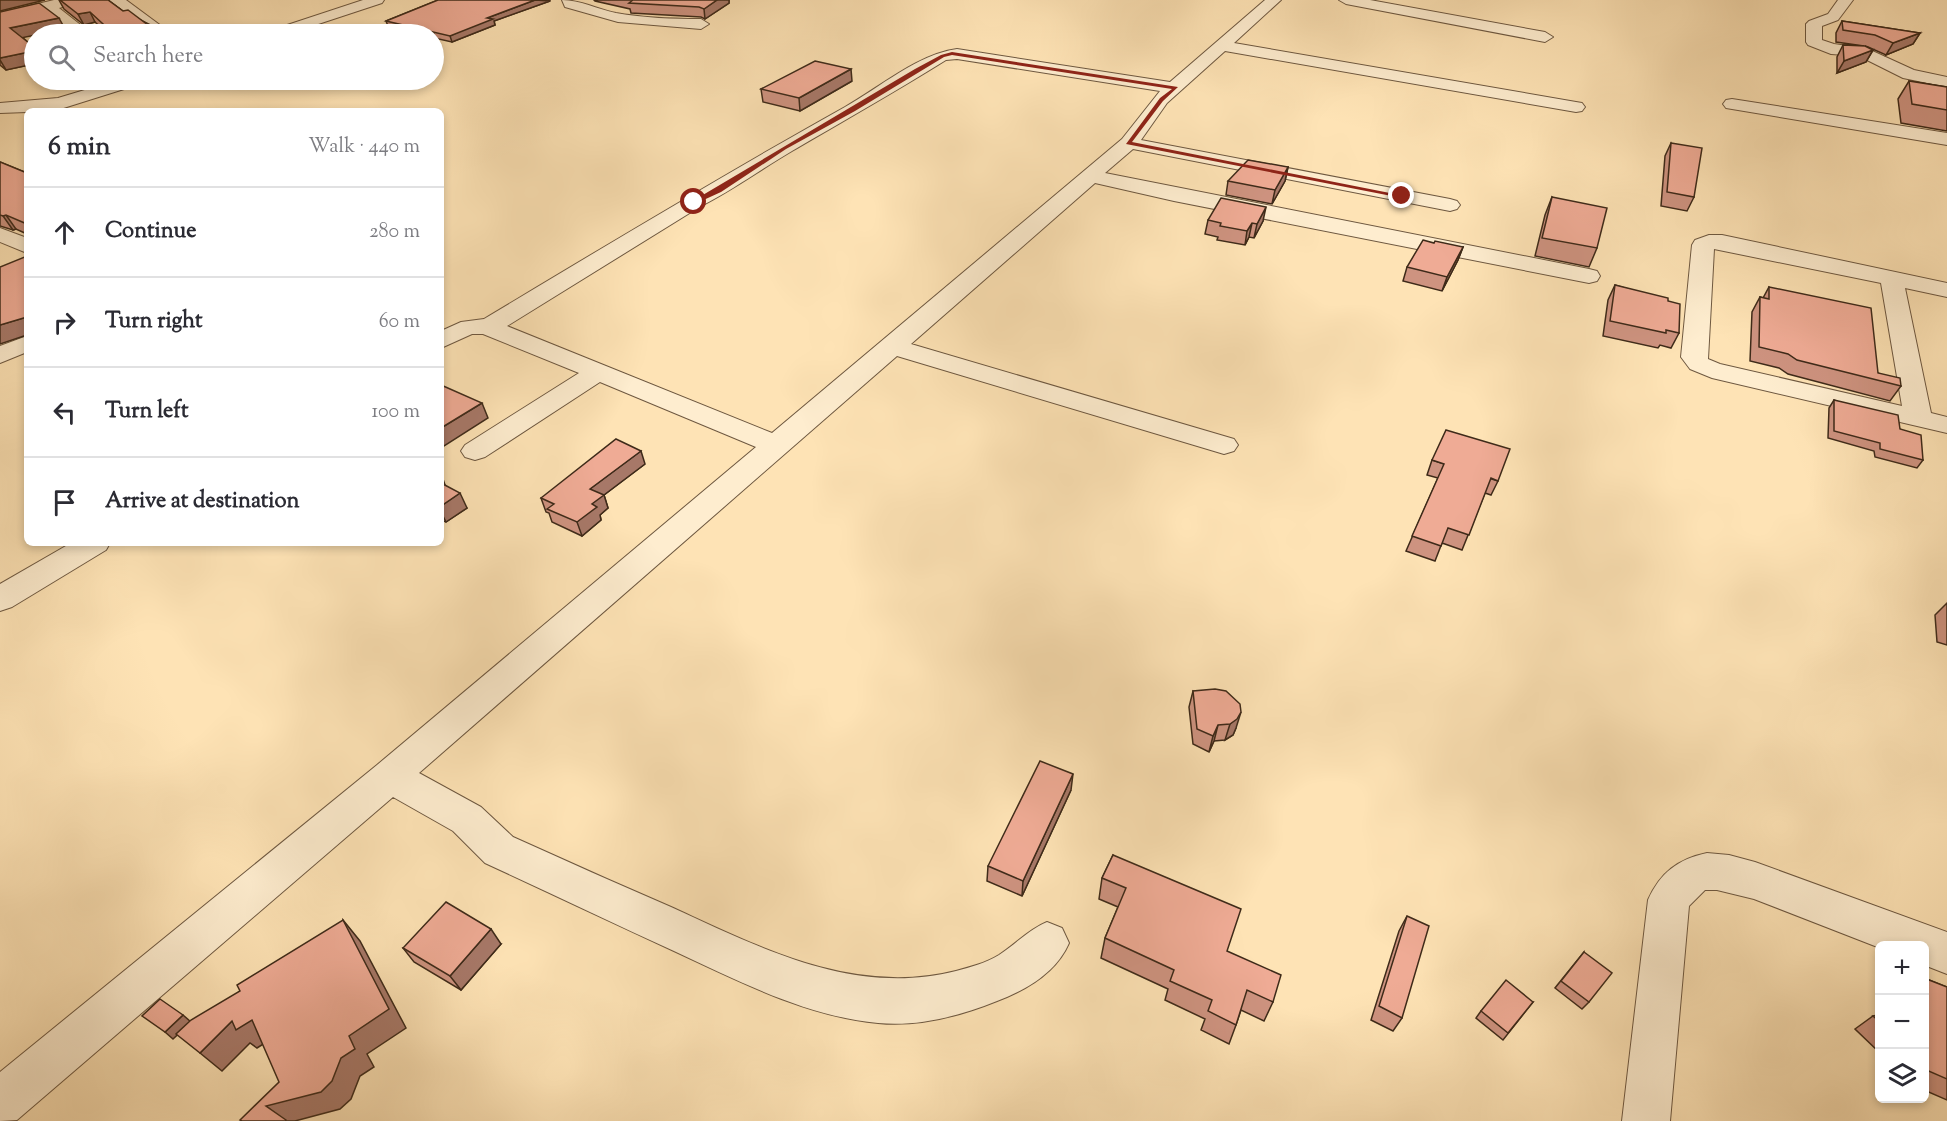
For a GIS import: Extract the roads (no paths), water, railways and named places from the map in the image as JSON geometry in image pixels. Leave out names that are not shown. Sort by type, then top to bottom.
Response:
[{"type":"street","points":[[0,18],[72,0]]},
{"type":"street","points":[[116,0],[150,24]]},
{"type":"street","points":[[304,24],[377,0]]},
{"type":"street","points":[[569,0],[570,4],[607,17],[648,23],[701,24]]},
{"type":"street","points":[[0,1103],[390,776],[1090,176],[1128,143],[1161,99],[1274,0]]},
{"type":"street","points":[[1346,0],[1545,37]]},
{"type":"street","points":[[1846,0],[1833,17],[1814,24],[1814,42],[1831,49],[1862,52],[1909,74],[1947,82]]},
{"type":"street","points":[[48,6],[72,24]]},
{"type":"street","points":[[1224,46],[1549,96],[1576,107]]},
{"type":"street","points":[[488,327],[784,148],[853,110],[942,56],[957,54],[1176,88]]},
{"type":"street","points":[[46,108],[103,90]]},
{"type":"street","points":[[0,92],[15,109]]},
{"type":"street","points":[[0,122],[15,109],[62,103]]},
{"type":"street","points":[[1732,104],[1947,139]]},
{"type":"street","points":[[1128,143],[1450,205]]},
{"type":"street","points":[[1090,176],[1174,195],[1589,276]]},
{"type":"street","points":[[1717,225],[1947,276]]},
{"type":"street","points":[[0,234],[24,245]]},
{"type":"street","points":[[1947,290],[1722,242],[1704,243],[1694,357],[1700,364],[1712,370],[1947,425]]},
{"type":"street","points":[[1892,278],[1918,418]]},
{"type":"street","points":[[444,339],[465,328],[488,327],[776,445]]},
{"type":"street","points":[[0,355],[24,344]]},
{"type":"street","points":[[892,346],[1224,445]]},
{"type":"street","points":[[475,451],[599,372]]},
{"type":"street","points":[[0,598],[90,546]]},
{"type":"street","points":[[390,776],[466,819],[499,850],[769,972],[816,990],[849,999],[882,1002],[915,1001],[980,987],[1010,975],[1047,943]]},
{"type":"street","points":[[1646,1121],[1669,900],[1680,881],[1700,871],[1724,872],[1755,881],[1947,953]]}]
